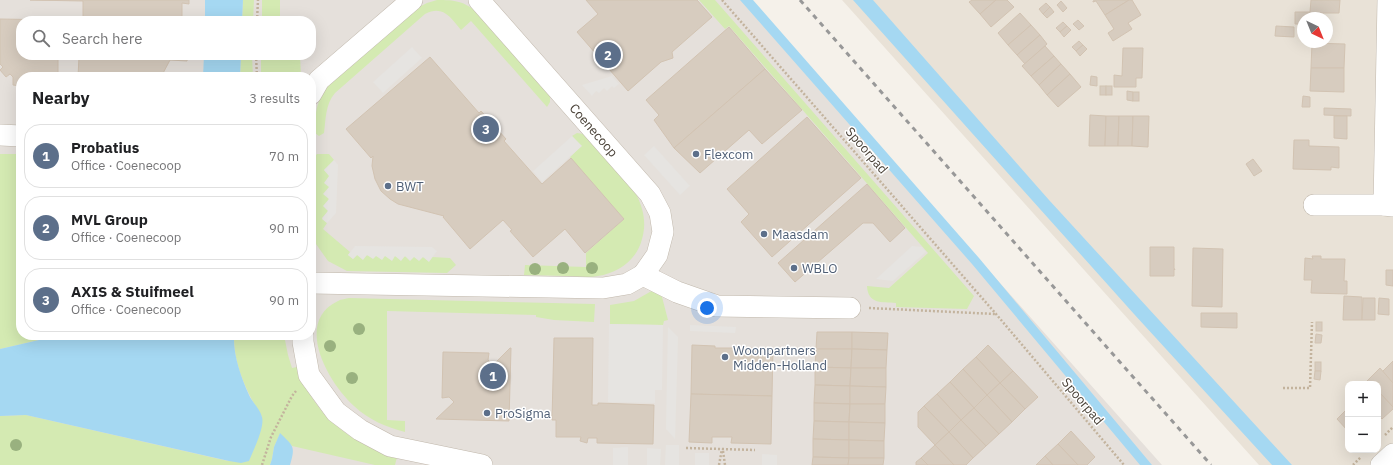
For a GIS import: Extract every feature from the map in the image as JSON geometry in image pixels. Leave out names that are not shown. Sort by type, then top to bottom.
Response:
[{"type":"street","points":[[316,86],[320,80],[412,0]]},
{"type":"street","name":"Coenecoop","points":[[316,283],[603,288],[628,284],[643,275],[657,255],[663,232],[660,213],[650,194],[479,0]]},
{"type":"street","points":[[1314,205],[1388,206],[1388,0]]},
{"type":"street","points":[[0,135],[16,136]]},
{"type":"street","points":[[643,275],[677,292],[717,306],[850,308]]},
{"type":"street","points":[[303,340],[309,375],[336,412],[360,430],[390,446],[482,465]]},
{"type":"street","points":[[1380,465],[1393,454]]},
{"type":"path","points":[[257,16],[258,0]]},
{"type":"path","name":"Spoorpad","points":[[722,0],[996,314],[1124,465]]},
{"type":"path","points":[[256,60],[257,72]]},
{"type":"path","points":[[850,308],[996,314]]},
{"type":"path","points":[[1283,388],[1310,388],[1312,322]]},
{"type":"path","points":[[262,465],[271,437],[292,396],[309,375]]},
{"type":"path","points":[[686,448],[755,450]]},
{"type":"path","points":[[718,465],[722,449]]},
{"type":"path","points":[[722,449],[725,465]]},
{"type":"shaded area","points":[[0,0],[748,0],[1162,465],[0,465]]},
{"type":"shaded area","points":[[842,0],[1393,0],[1393,465],[1259,465]]},
{"type":"shaded area","points":[[412,47],[422,58],[383,93],[373,82]]},
{"type":"shaded area","points":[[612,76],[619,84],[614,88],[612,86],[607,91],[604,88],[599,93],[596,91],[592,96],[582,85]]},
{"type":"shaded area","points":[[572,136],[582,146],[542,182],[533,171]]},
{"type":"shaded area","points":[[654,146],[690,186],[680,195],[644,155]]},
{"type":"shaded area","points":[[334,160],[338,165],[336,213],[327,223],[322,219],[328,211],[323,206],[329,199],[323,194],[329,187],[324,183],[329,176],[324,170]]},
{"type":"shaded area","points":[[355,246],[432,247],[437,251],[429,262],[423,257],[419,261],[414,257],[410,261],[405,256],[401,261],[395,256],[392,261],[385,256],[382,260],[376,256],[373,259],[367,255],[363,260],[357,255],[353,259],[348,255]]},
{"type":"shaded area","points":[[912,246],[922,247],[926,252],[893,281],[876,279]]},
{"type":"shaded area","points":[[609,324],[663,325],[662,390],[655,390],[655,403],[608,402]]},
{"type":"shaded area","points":[[690,325],[736,327],[735,333],[690,331]]},
{"type":"shaded area","points":[[668,327],[678,337],[675,439],[666,429]]},
{"type":"shaded area","points":[[666,445],[679,445],[679,465],[665,465]]},
{"type":"shaded area","points":[[628,447],[628,465],[613,465],[613,448]]},
{"type":"shaded area","points":[[647,448],[661,449],[660,465],[647,465]]},
{"type":"shaded area","points":[[695,453],[709,453],[709,465],[695,465]]},
{"type":"shaded area","points":[[762,454],[777,455],[777,465],[762,465]]},
{"type":"green space","points":[[243,0],[254,0],[253,16],[242,16]]},
{"type":"green space","points":[[262,0],[280,0],[280,16],[262,16]]},
{"type":"green space","points":[[437,0],[449,0],[464,4],[478,13],[550,96],[550,102],[547,107],[471,21],[461,30],[450,17],[437,11],[425,14],[335,93],[329,102],[324,133],[319,136],[316,134],[317,108],[321,97],[328,86],[419,7]]},
{"type":"green space","points":[[699,0],[715,0],[974,296],[967,309],[896,307],[896,303],[876,301],[870,296],[867,286],[889,288],[928,253],[729,26],[725,29]]},
{"type":"green space","points":[[241,60],[252,60],[253,72],[240,72]]},
{"type":"green space","points":[[261,60],[300,60],[301,72],[261,72]]},
{"type":"green space","points":[[577,133],[584,134],[635,192],[642,209],[644,221],[642,239],[636,253],[631,259],[613,272],[594,277],[524,275],[525,265],[586,267],[586,253],[624,219],[570,157],[581,146],[572,136]]},
{"type":"green space","points":[[0,154],[16,154],[16,340],[39,340],[0,349]]},
{"type":"green space","points":[[329,154],[334,160],[324,170],[330,176],[328,211],[322,218],[327,223],[323,229],[350,252],[348,255],[353,259],[357,255],[423,257],[429,261],[432,257],[450,258],[456,265],[447,273],[347,271],[328,261],[316,244],[316,155]]},
{"type":"green space","points":[[655,289],[662,297],[668,320],[664,321],[663,325],[610,324],[610,305],[634,301]]},
{"type":"green space","points":[[349,298],[595,304],[594,322],[554,320],[536,317],[536,315],[387,311],[387,420],[405,421],[405,432],[378,422],[360,411],[344,396],[326,369],[320,353],[317,338],[318,323],[325,311],[339,300]]},
{"type":"green space","points":[[234,340],[285,340],[292,368],[297,367],[304,384],[323,413],[335,425],[364,444],[397,457],[395,465],[375,465],[292,446],[280,434],[274,447],[270,465],[0,465],[0,416],[26,415],[228,461],[249,461],[262,417],[242,378],[238,367]]},
{"type":"water","points":[[205,0],[243,0],[242,16],[205,16]]},
{"type":"water","points":[[740,0],[753,0],[979,258],[1152,465],[1140,465],[972,264]]},
{"type":"water","points":[[853,0],[873,0],[1049,200],[1292,465],[1272,465],[1134,314]]},
{"type":"water","points":[[204,60],[241,60],[240,72],[203,72]]},
{"type":"water","points":[[39,340],[234,340],[236,358],[240,373],[249,395],[260,411],[262,417],[262,427],[256,445],[249,461],[241,463],[26,415],[0,416],[0,349]]},
{"type":"water","points":[[280,433],[288,441],[293,450],[290,465],[270,465],[274,447]]},
{"type":"building","points":[[30,0],[189,0],[189,4],[182,3],[182,16],[83,16],[83,1]]},
{"type":"building","points":[[586,0],[697,0],[712,17],[672,52],[673,58],[661,62],[628,91],[577,32],[598,14]]},
{"type":"building","points":[[972,0],[996,0],[980,14],[969,2]]},
{"type":"building","points":[[996,0],[1007,0],[1014,7],[991,27],[980,14]]},
{"type":"building","points":[[1095,0],[1129,0],[1105,15],[1096,1],[1093,2]]},
{"type":"building","points":[[1129,0],[1132,0],[1141,15],[1128,23],[1132,29],[1113,41],[1108,33],[1114,29],[1105,15]]},
{"type":"building","points":[[1311,0],[1340,0],[1339,13],[1310,12]]},
{"type":"building","points":[[1061,1],[1067,8],[1063,12],[1057,5]]},
{"type":"building","points":[[1046,3],[1050,7],[1043,14],[1039,9]]},
{"type":"building","points":[[1050,7],[1054,12],[1047,18],[1043,14]]},
{"type":"building","points":[[1295,12],[1297,12],[1297,24],[1295,24]]},
{"type":"building","points":[[1020,13],[1031,25],[1008,45],[998,33]]},
{"type":"building","points":[[0,19],[16,19],[16,60],[58,60],[58,72],[16,72],[16,85],[13,85],[13,77],[10,74],[6,77],[0,70],[3,67],[0,64]]},
{"type":"building","points":[[1078,20],[1084,26],[1079,30],[1073,24]]},
{"type":"building","points":[[1063,22],[1067,26],[1060,32],[1056,28]]},
{"type":"building","points":[[1031,25],[1040,35],[1017,55],[1008,45]]},
{"type":"building","points":[[1067,26],[1071,30],[1064,37],[1060,32]]},
{"type":"building","points":[[1276,26],[1294,27],[1294,37],[1275,36]]},
{"type":"building","points":[[729,27],[765,69],[674,148],[654,120],[659,115],[646,100]]},
{"type":"building","points":[[1040,35],[1047,44],[1025,64],[1017,55]]},
{"type":"building","points":[[1079,41],[1083,45],[1076,51],[1072,47]]},
{"type":"building","points":[[1333,44],[1345,44],[1344,68],[1311,68],[1312,48],[1333,48]]},
{"type":"building","points":[[1083,45],[1087,49],[1080,56],[1076,51]]},
{"type":"building","points":[[1045,46],[1054,56],[1031,76],[1022,66]]},
{"type":"building","points":[[1123,48],[1143,48],[1142,78],[1136,78],[1136,87],[1114,87],[1114,75],[1122,76]]},
{"type":"building","points":[[1054,56],[1061,64],[1039,85],[1031,76]]},
{"type":"building","points":[[430,57],[479,113],[481,111],[506,139],[504,141],[542,184],[571,158],[624,219],[585,253],[565,229],[533,257],[510,231],[512,230],[503,220],[470,249],[443,217],[444,216],[398,204],[390,199],[381,191],[375,179],[372,166],[373,156],[371,158],[346,129]]},
{"type":"building","points":[[79,60],[170,60],[164,72],[78,72]]},
{"type":"building","points":[[1061,64],[1070,74],[1047,95],[1039,85]]},
{"type":"building","points":[[1311,68],[1344,68],[1344,92],[1310,91]]},
{"type":"building","points":[[765,69],[802,110],[762,144],[749,130],[700,173],[674,148]]},
{"type":"building","points":[[1070,74],[1081,87],[1058,107],[1047,95]]},
{"type":"building","points":[[1091,76],[1097,77],[1097,86],[1090,85]]},
{"type":"building","points":[[1100,86],[1106,86],[1106,95],[1100,95]]},
{"type":"building","points":[[1106,86],[1112,86],[1112,95],[1106,95]]},
{"type":"building","points":[[1127,91],[1133,92],[1133,101],[1127,100]]},
{"type":"building","points":[[1133,92],[1139,92],[1139,101],[1133,101]]},
{"type":"building","points":[[1303,96],[1310,97],[1310,107],[1302,107]]},
{"type":"building","points":[[1324,108],[1351,109],[1351,116],[1324,115]]},
{"type":"building","points":[[1090,115],[1106,116],[1105,146],[1089,146]]},
{"type":"building","points":[[1106,116],[1119,116],[1118,146],[1105,146]]},
{"type":"building","points":[[1119,116],[1133,116],[1132,146],[1118,146]]},
{"type":"building","points":[[1133,116],[1149,116],[1148,147],[1132,146]]},
{"type":"building","points":[[1334,116],[1347,116],[1347,139],[1334,138]]},
{"type":"building","points":[[807,117],[861,178],[772,257],[741,222],[749,214],[727,189]]},
{"type":"building","points":[[1294,140],[1309,140],[1309,146],[1339,147],[1339,168],[1331,167],[1331,170],[1293,169]]},
{"type":"building","points":[[1253,159],[1262,171],[1254,176],[1246,164]]},
{"type":"building","points":[[867,184],[905,228],[890,242],[873,223],[863,223],[795,282],[778,263]]},
{"type":"building","points":[[1150,247],[1174,247],[1174,276],[1150,276]]},
{"type":"building","points":[[1193,248],[1223,249],[1222,307],[1192,306]]},
{"type":"building","points":[[1312,256],[1321,256],[1321,259],[1345,259],[1344,281],[1347,281],[1347,294],[1311,293],[1312,280],[1304,280],[1305,258],[1313,259]]},
{"type":"building","points":[[1386,270],[1393,270],[1393,286],[1386,285]]},
{"type":"building","points":[[1344,296],[1362,297],[1362,320],[1343,320]]},
{"type":"building","points":[[1363,298],[1375,298],[1375,320],[1362,320]]},
{"type":"building","points":[[1379,298],[1389,299],[1389,315],[1378,314]]},
{"type":"building","points":[[1201,313],[1237,313],[1237,328],[1201,327]]},
{"type":"building","points":[[1316,322],[1322,322],[1322,331],[1316,331]]},
{"type":"building","points":[[817,332],[852,332],[852,349],[816,349]]},
{"type":"building","points":[[852,332],[888,333],[887,350],[852,349]]},
{"type":"building","points":[[1316,334],[1322,335],[1321,343],[1315,343]]},
{"type":"building","points":[[554,338],[593,338],[592,405],[598,405],[598,403],[654,405],[653,444],[597,443],[597,438],[588,438],[587,443],[580,441],[581,437],[556,437],[556,420],[552,420]]},
{"type":"building","points":[[692,345],[715,346],[715,348],[773,348],[772,396],[691,394]]},
{"type":"building","points":[[988,345],[1013,371],[1000,383],[976,357]]},
{"type":"building","points":[[510,348],[509,421],[436,419],[454,402],[449,397],[442,398],[443,352],[489,353],[488,360],[493,365]]},
{"type":"building","points":[[816,349],[852,349],[851,368],[815,367]]},
{"type":"building","points":[[852,349],[887,350],[886,368],[851,368]]},
{"type":"building","points":[[976,357],[1000,383],[987,395],[963,369]]},
{"type":"building","points":[[1393,361],[1393,383],[1382,372]]},
{"type":"building","points":[[1315,362],[1321,362],[1321,371],[1315,371]]},
{"type":"building","points":[[815,367],[851,368],[850,386],[815,385]]},
{"type":"building","points":[[851,368],[886,368],[886,387],[850,386]]},
{"type":"building","points":[[1380,368],[1393,383],[1393,407],[1381,394],[1381,381],[1367,381]]},
{"type":"building","points":[[963,369],[987,395],[974,408],[950,382]]},
{"type":"building","points":[[1013,371],[1038,397],[1025,409],[1000,383]]},
{"type":"building","points":[[1315,371],[1321,371],[1320,380],[1314,379]]},
{"type":"building","points":[[950,382],[974,408],[961,420],[937,394]]},
{"type":"building","points":[[1000,383],[1025,409],[1012,422],[987,395]]},
{"type":"building","points":[[815,385],[850,386],[850,404],[814,403]]},
{"type":"building","points":[[850,386],[886,387],[885,404],[850,404]]},
{"type":"building","points":[[691,394],[772,396],[771,444],[731,443],[732,437],[712,437],[712,443],[689,442]]},
{"type":"building","points":[[937,394],[961,420],[949,432],[924,406]]},
{"type":"building","points":[[1381,394],[1393,407],[1393,409],[1382,419]]},
{"type":"building","points":[[987,395],[1012,422],[999,434],[974,408]]},
{"type":"building","points":[[814,403],[850,404],[849,422],[814,421]]},
{"type":"building","points":[[850,404],[885,404],[885,423],[849,422]]},
{"type":"building","points":[[924,406],[949,432],[935,445],[918,427],[918,412]]},
{"type":"building","points":[[974,408],[999,434],[986,446],[961,420]]},
{"type":"building","points":[[1345,411],[1345,428],[1337,419]]},
{"type":"building","points":[[961,420],[986,446],[973,458],[949,432]]},
{"type":"building","points":[[814,421],[849,422],[849,440],[813,439]]},
{"type":"building","points":[[849,422],[885,423],[884,441],[849,440]]},
{"type":"building","points":[[1071,431],[1095,457],[1087,465],[1078,465],[1058,444]]},
{"type":"building","points":[[949,432],[973,458],[966,465],[954,465],[935,445]]},
{"type":"building","points":[[813,439],[849,440],[849,458],[813,457]]},
{"type":"building","points":[[849,440],[884,441],[884,458],[849,458]]},
{"type":"building","points":[[1058,444],[1078,465],[1053,465],[1045,456]]},
{"type":"building","points":[[935,445],[954,465],[928,465],[921,458]]},
{"type":"building","points":[[1045,456],[1053,465],[1036,465]]},
{"type":"building","points":[[813,457],[849,458],[848,465],[812,465]]},
{"type":"building","points":[[849,458],[884,458],[883,465],[848,465]]},
{"type":"building","points":[[921,458],[928,465],[916,465],[916,462]]},
{"type":"railway","points":[[800,0],[1211,465]]},
{"type":"place","name":"MVL Group","points":[[608,55]]},
{"type":"place","name":"AXIS & Stuifmeel","points":[[486,129]]},
{"type":"place","name":"Flexcom","points":[[696,154]]},
{"type":"place","name":"BWT","points":[[388,186]]},
{"type":"place","name":"Maasdam","points":[[764,234]]},
{"type":"place","name":"WBLO","points":[[794,268]]},
{"type":"place","name":"Woonpartners Midden-Holland","points":[[725,357]]},
{"type":"place","name":"Probatius","points":[[493,376]]},
{"type":"place","name":"ProSigma","points":[[487,413]]}]
